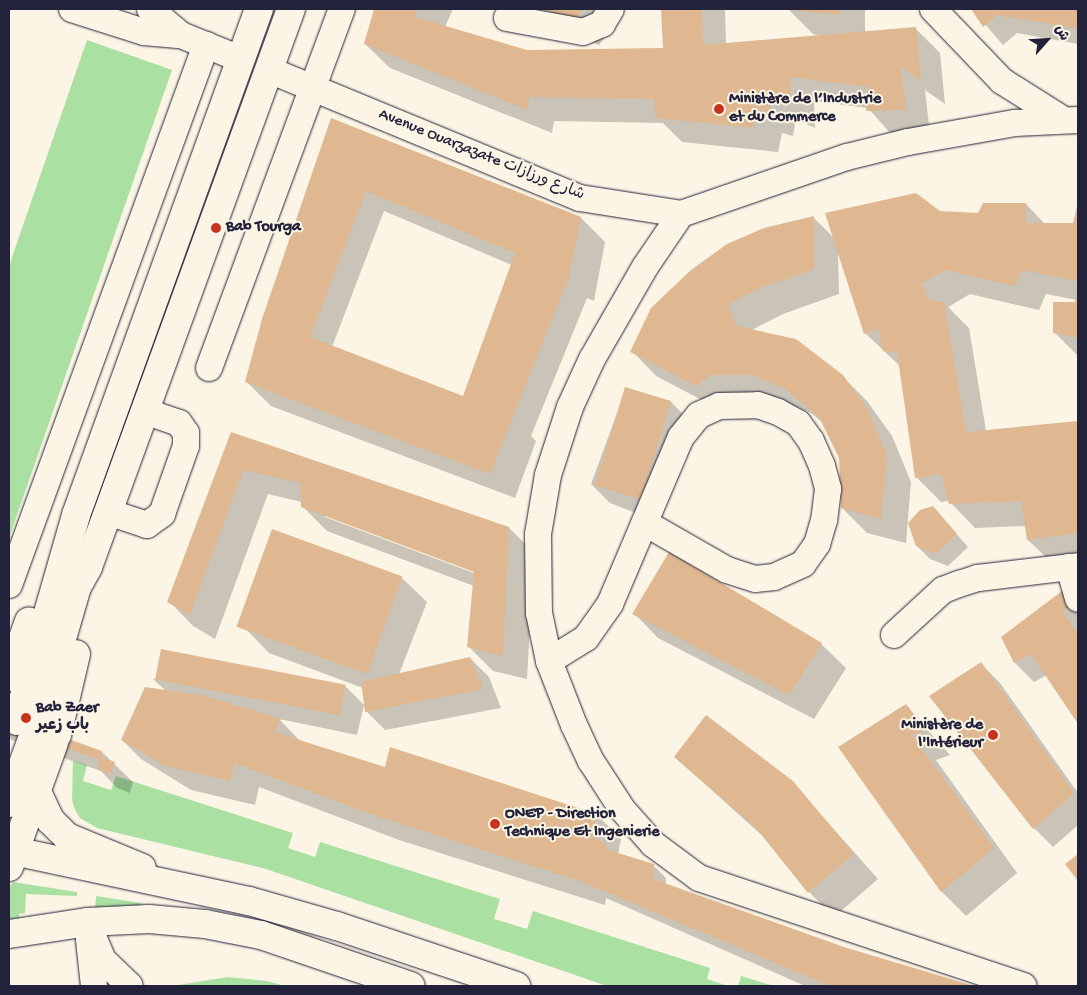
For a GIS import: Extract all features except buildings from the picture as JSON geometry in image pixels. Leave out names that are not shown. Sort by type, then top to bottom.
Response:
[{"type":"main road","points":[[156,880],[127,859],[67,837],[50,820],[38,794],[31,733],[76,515],[259,9]]},
{"type":"main road","points":[[9,803],[31,733],[88,599],[88,567],[290,9]]},
{"type":"main road","points":[[240,58],[269,70]]},
{"type":"main road","points":[[9,677],[53,552],[76,515]]},
{"type":"main road","points":[[38,794],[10,861],[88,869],[156,880],[337,926],[516,986]]},
{"type":"main road","points":[[9,934],[87,922],[148,919],[233,930],[315,952],[411,986]]},
{"type":"street","points":[[72,9],[144,32],[181,35],[240,58]]},
{"type":"street","points":[[150,9],[181,35]]},
{"type":"street","points":[[209,368],[342,9]]},
{"type":"street","points":[[507,18],[583,32],[602,24],[611,9]]},
{"type":"street","points":[[933,9],[1002,81],[1071,120]]},
{"type":"street","points":[[9,585],[206,45]]},
{"type":"street","name":"Avenue Ouarzazate شارع ورزازات","points":[[269,70],[580,198],[681,214],[847,157],[908,142],[1015,123],[1071,120]]},
{"type":"street","points":[[681,214],[645,267],[592,360],[570,406],[548,475],[538,534],[537,580],[539,613],[549,661],[591,761],[622,809],[653,844],[699,878],[1024,986]]},
{"type":"street","points":[[549,661],[574,648],[596,626],[610,604],[645,523],[688,425],[699,415],[719,406],[758,405],[798,423],[811,441],[822,466],[828,489],[824,520],[817,544],[802,564],[774,578],[755,579],[727,570],[645,523]]},
{"type":"street","points":[[108,512],[147,525],[162,514],[186,446],[186,433],[179,423],[144,412]]},
{"type":"street","points":[[894,635],[943,590],[978,578],[1074,566],[1078,599]]},
{"type":"street","points":[[87,922],[94,986]]},
{"type":"street","points":[[87,922],[103,960],[130,986]]},
{"type":"green space","points":[[87,40],[172,70],[9,538],[9,266]]},
{"type":"green space","points":[[73,761],[87,765],[83,781],[111,790],[116,776],[293,833],[288,848],[315,857],[320,842],[500,899],[494,919],[527,929],[533,911],[710,968],[707,979],[728,986],[607,986],[266,869],[97,828],[80,818],[75,810],[72,800]]},
{"type":"green space","points":[[13,882],[77,892],[77,896],[26,894],[25,913],[19,914],[20,919],[9,922],[9,888]]},
{"type":"green space","points":[[96,896],[141,903],[143,907],[95,910]]},
{"type":"green space","points":[[741,976],[774,986],[738,986]]},
{"type":"green space","points":[[228,977],[267,981],[285,986],[172,986]]},
{"type":"place","name":"Ministère de l’Industrie et du Commerce","points":[[719,109]]},
{"type":"place","name":"Bab Tourga","points":[[216,228]]},
{"type":"place","name":"Bab Zaer باب زعير","points":[[26,718]]},
{"type":"place","name":"Ministère de l'Intérieur","points":[[993,735]]},
{"type":"place","name":"ONEP - Direction Technique Et Ingenierie","points":[[495,824]]}]
